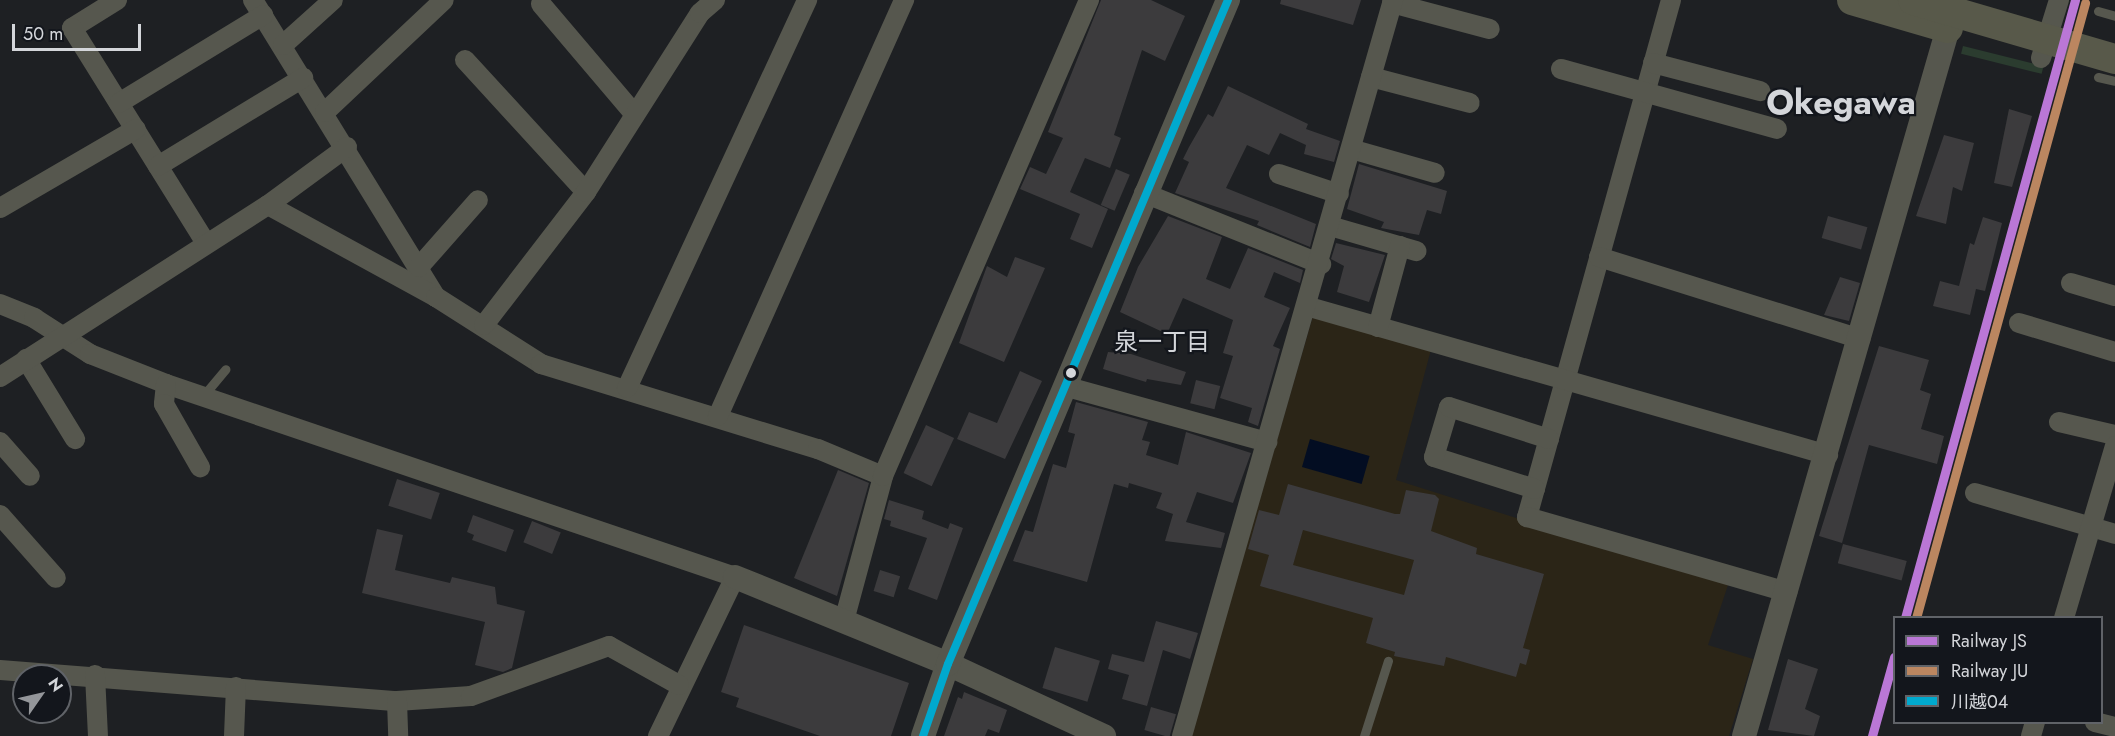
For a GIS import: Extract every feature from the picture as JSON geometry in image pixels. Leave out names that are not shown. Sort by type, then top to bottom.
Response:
[{"type":"main road","points":[[1852,0],[1948,28]]},
{"type":"main road","points":[[1913,0],[2106,68]]},
{"type":"main road","points":[[1987,0],[2115,38]]},
{"type":"street","points":[[117,0],[72,28],[206,243]]},
{"type":"street","points":[[283,45],[333,0]]},
{"type":"street","points":[[325,111],[444,0]]},
{"type":"street","points":[[484,325],[586,192],[635,115],[694,7],[716,0]]},
{"type":"street","points":[[627,388],[807,0]]},
{"type":"street","points":[[718,416],[904,0]]},
{"type":"street","points":[[844,621],[883,476],[1089,0]]},
{"type":"street","points":[[923,736],[948,664],[1144,193],[1228,0]]},
{"type":"street","points":[[1671,0],[1527,517],[1787,592]]},
{"type":"street","points":[[1744,736],[1828,455],[1957,0]]},
{"type":"street","points":[[2041,58],[2059,0]]},
{"type":"street","points":[[1182,736],[1306,306],[1321,264],[1392,2],[1490,28]]},
{"type":"street","points":[[541,4],[635,115]]},
{"type":"street","points":[[119,103],[258,7],[325,111],[436,297]]},
{"type":"street","points":[[465,60],[586,192]]},
{"type":"street","points":[[1653,63],[1760,92]]},
{"type":"street","points":[[1561,69],[1776,129]]},
{"type":"street","points":[[1371,77],[1470,103]]},
{"type":"street","points":[[158,166],[303,78]]},
{"type":"street","points":[[0,208],[136,129]]},
{"type":"street","points":[[0,377],[57,337],[268,205],[347,147]]},
{"type":"street","points":[[1351,149],[1435,173]]},
{"type":"street","points":[[1279,174],[1339,194]]},
{"type":"street","points":[[1144,193],[1321,264]]},
{"type":"street","points":[[418,267],[478,200]]},
{"type":"street","points":[[268,205],[436,297],[484,325],[542,364],[718,416],[818,449],[883,476]]},
{"type":"street","points":[[1330,226],[1408,248],[1378,327]]},
{"type":"street","points":[[1599,257],[1860,339]]},
{"type":"street","points":[[2071,283],[2115,296]]},
{"type":"street","points":[[0,304],[34,318],[57,337],[166,384],[735,577],[948,664],[1104,736]]},
{"type":"street","points":[[1306,306],[1828,455]]},
{"type":"street","points":[[2019,322],[2115,352]]},
{"type":"street","points":[[26,359],[75,439]]},
{"type":"street","points":[[166,384],[164,404],[200,467]]},
{"type":"street","points":[[1064,386],[1267,442]]},
{"type":"street","points":[[1535,489],[1434,458],[1449,407],[1549,438]]},
{"type":"street","points":[[2059,422],[2115,435]]},
{"type":"street","points":[[0,442],[30,476]]},
{"type":"street","points":[[2065,616],[2115,446]]},
{"type":"street","points":[[1975,493],[2115,534]]},
{"type":"street","points":[[0,515],[56,578]]},
{"type":"street","points":[[658,736],[679,686],[735,577]]},
{"type":"street","points":[[0,670],[95,675],[397,701],[471,696],[609,646],[679,686]]},
{"type":"street","points":[[95,675],[98,736]]},
{"type":"street","points":[[234,736],[236,687]]},
{"type":"street","points":[[397,701],[398,736]]},
{"type":"street","points":[[2100,724],[2115,727]]},
{"type":"lane","points":[[2098,11],[2115,16]]},
{"type":"lane","points":[[2106,68],[2115,81]]},
{"type":"lane","points":[[203,396],[226,369]]},
{"type":"lane","points":[[1364,736],[1388,661]]},
{"type":"shaded area","points":[[1313,316],[1432,346],[1396,480],[1728,585],[1708,645],[1753,659],[1729,736],[1191,736]]},
{"type":"green space","points":[[1963,46],[2044,66],[2042,74],[1961,54]]},
{"type":"water","points":[[1310,439],[1370,456],[1362,484],[1302,467]]},
{"type":"building","points":[[1101,0],[1151,0],[1185,16],[1165,61],[1142,50],[1114,135],[1121,138],[1110,168],[1085,158],[1070,192],[1108,209],[1092,248],[1070,239],[1080,214],[1020,189],[1030,167],[1046,174],[1063,138],[1048,132]]},
{"type":"building","points":[[1281,0],[1361,0],[1353,25],[1280,4]]},
{"type":"building","points":[[1228,86],[1308,124],[1306,129],[1340,141],[1334,162],[1304,154],[1306,145],[1280,133],[1269,155],[1247,145],[1226,188],[1316,224],[1310,247],[1257,225],[1259,221],[1175,193],[1189,162],[1183,159],[1208,114],[1213,117]]},
{"type":"building","points":[[2009,109],[2032,116],[2012,187],[1994,183]]},
{"type":"building","points":[[1944,135],[1974,143],[1962,191],[1953,187],[1946,224],[1916,216]]},
{"type":"building","points":[[1359,164],[1447,191],[1441,214],[1427,210],[1419,235],[1381,228],[1384,222],[1347,209]]},
{"type":"building","points":[[1116,169],[1130,175],[1115,211],[1101,205]]},
{"type":"building","points":[[1168,216],[1222,237],[1206,279],[1230,289],[1248,248],[1303,270],[1300,283],[1274,272],[1264,297],[1290,308],[1273,346],[1280,349],[1258,426],[1248,422],[1252,408],[1220,398],[1233,356],[1223,353],[1233,320],[1183,298],[1167,334],[1120,312],[1138,267]]},
{"type":"building","points":[[1828,216],[1867,227],[1861,249],[1822,238]]},
{"type":"building","points":[[1983,217],[2002,223],[1985,291],[1976,289],[1970,315],[1933,306],[1940,281],[1959,286],[1970,243],[1974,245]]},
{"type":"building","points":[[1336,243],[1385,255],[1369,302],[1337,292],[1344,266],[1331,259]]},
{"type":"building","points":[[1015,257],[1045,268],[1004,362],[959,343],[987,266],[1007,277]]},
{"type":"building","points":[[1840,277],[1860,283],[1849,321],[1824,315]]},
{"type":"building","points":[[1879,346],[1929,360],[1920,390],[1931,394],[1921,429],[1944,436],[1937,464],[1869,445],[1842,543],[1819,536]]},
{"type":"building","points":[[1108,352],[1131,354],[1186,372],[1181,385],[1147,379],[1146,382],[1103,369]]},
{"type":"building","points":[[1020,371],[1042,381],[1005,459],[957,439],[969,412],[997,423]]},
{"type":"building","points":[[1196,380],[1220,386],[1214,409],[1190,403]]},
{"type":"building","points":[[1076,402],[1148,422],[1142,440],[1150,442],[1146,455],[1178,465],[1186,432],[1251,453],[1233,503],[1197,492],[1186,522],[1225,533],[1221,548],[1165,541],[1173,514],[1156,508],[1162,493],[1129,483],[1128,488],[1114,484],[1087,582],[1013,561],[1025,530],[1033,532],[1053,464],[1066,468],[1075,434],[1068,432]]},
{"type":"building","points":[[926,425],[954,438],[932,486],[904,473]]},
{"type":"building","points":[[838,470],[869,483],[837,596],[794,578]]},
{"type":"building","points":[[397,479],[440,493],[431,520],[388,506]]},
{"type":"building","points":[[1288,484],[1395,514],[1400,514],[1406,490],[1435,495],[1439,499],[1431,531],[1477,548],[1476,554],[1544,574],[1523,648],[1530,650],[1526,665],[1520,663],[1516,677],[1446,657],[1444,666],[1394,656],[1395,652],[1366,643],[1373,618],[1260,586],[1269,555],[1248,549],[1259,510],[1279,515]],"holes":[[[1303,530],[1414,560],[1404,595],[1293,565]]]},
{"type":"building","points":[[889,500],[924,511],[922,519],[948,529],[950,523],[963,528],[937,600],[908,589],[927,538],[890,526],[891,521],[884,519]]},
{"type":"building","points":[[473,515],[514,530],[506,552],[472,540],[474,535],[467,532]]},
{"type":"building","points":[[532,521],[561,533],[552,554],[523,542]]},
{"type":"building","points":[[377,529],[403,535],[395,570],[450,583],[452,577],[495,587],[497,604],[525,611],[512,668],[503,672],[475,665],[485,622],[362,593]]},
{"type":"building","points":[[1843,544],[1907,561],[1902,580],[1838,563]]},
{"type":"building","points":[[880,570],[900,576],[894,597],[874,591]]},
{"type":"building","points":[[1156,621],[1198,633],[1190,659],[1163,650],[1147,706],[1122,699],[1129,675],[1108,669],[1112,654],[1144,662]]},
{"type":"building","points":[[744,625],[909,683],[891,736],[820,736],[736,707],[739,698],[721,692]]},
{"type":"building","points":[[1055,647],[1100,661],[1087,702],[1042,688]]},
{"type":"building","points":[[1788,659],[1818,669],[1805,709],[1820,716],[1814,736],[1768,730]]},
{"type":"building","points":[[964,692],[1007,710],[999,733],[988,729],[985,736],[944,736],[958,697],[962,699]]},
{"type":"building","points":[[1151,707],[1176,714],[1170,736],[1144,730]]},
{"type":"rail line","name":"JS","points":[[1906,616],[2075,0]]},
{"type":"rail line","name":"JU","points":[[1917,616],[2085,3]]},
{"type":"rail line","name":"JS","points":[[1872,736],[1893,661]]},
{"type":"transit line","name":"川越04","points":[[923,736],[948,664],[1228,0]]},
{"type":"district","name":"Okegawa","points":[[1841,103]]},
{"type":"district","name":"泉一丁目","points":[[1162,342]]}]
